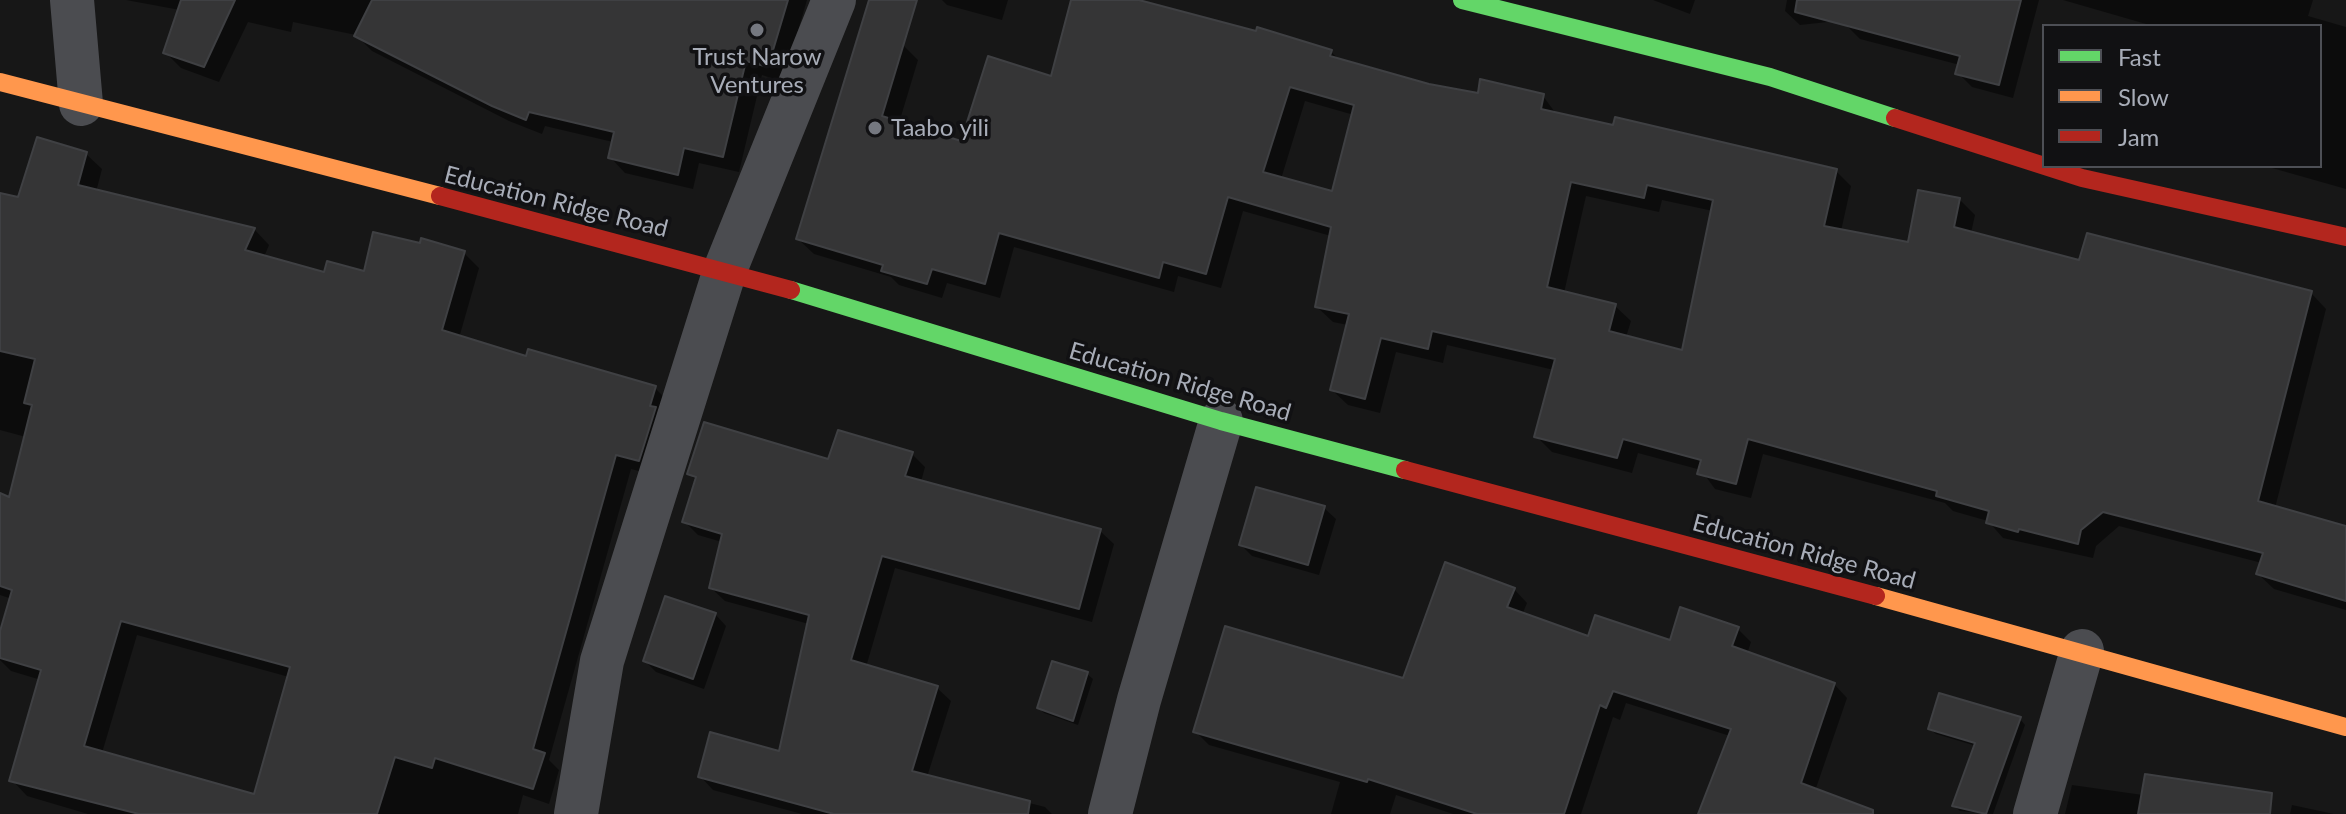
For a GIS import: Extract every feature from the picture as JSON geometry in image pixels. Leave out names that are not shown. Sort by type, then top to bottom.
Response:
[{"type":"main road","points":[[1462,0],[1770,77],[2042,165]]},
{"type":"main road","name":"Education Ridge Road","points":[[0,82],[725,270],[1221,421],[2082,651],[2346,727]]},
{"type":"main road","points":[[2051,168],[2082,178],[2346,237]]},
{"type":"street","points":[[72,0],[81,104]]},
{"type":"street","points":[[576,814],[602,661],[725,270],[834,0]]},
{"type":"street","points":[[1110,814],[1139,700],[1221,421]]},
{"type":"street","points":[[2035,814],[2082,651]]},
{"type":"building","points":[[181,0],[235,0],[204,67],[163,53]]},
{"type":"building","points":[[372,0],[788,0],[768,67],[746,61],[723,157],[684,148],[678,175],[608,158],[614,132],[529,112],[526,120],[354,36]]},
{"type":"building","points":[[869,0],[917,0],[882,116],[961,141],[988,56],[1051,76],[1071,0],[1139,0],[1256,31],[1257,27],[1332,50],[1330,56],[1429,84],[1478,93],[1480,79],[1544,94],[1541,109],[1613,125],[1615,117],[1837,169],[1824,226],[1908,242],[1918,190],[1960,198],[1954,227],[2079,260],[2087,233],[2312,291],[2258,501],[2346,526],[2346,601],[2256,574],[2263,553],[2103,512],[2081,530],[2078,544],[2019,529],[2018,532],[1986,523],[1989,511],[1936,496],[1937,491],[1748,439],[1736,484],[1697,474],[1701,460],[1623,439],[1617,458],[1534,437],[1555,359],[1432,331],[1428,349],[1381,338],[1365,399],[1330,390],[1349,314],[1315,307],[1331,227],[1228,197],[1206,274],[1163,262],[1159,278],[999,233],[985,284],[932,269],[927,284],[881,271],[883,265],[796,239]],"holes":[[[1290,87],[1354,105],[1332,191],[1263,172]],[[1571,182],[1644,198],[1647,185],[1713,200],[1682,350],[1609,331],[1616,304],[1547,287]]]},
{"type":"building","points":[[1797,0],[2021,0],[1999,85],[1955,74],[1960,56],[1795,12]]},
{"type":"building","points":[[37,137],[87,152],[78,185],[255,228],[245,250],[324,272],[327,261],[364,271],[373,232],[420,243],[421,238],[465,251],[442,330],[526,356],[528,349],[656,386],[650,406],[656,407],[639,461],[616,455],[533,749],[545,753],[533,789],[435,758],[432,768],[395,757],[377,814],[139,814],[9,781],[41,670],[0,658],[0,631],[12,590],[0,586],[0,493],[9,497],[32,405],[24,403],[35,359],[0,351],[0,193],[18,197]],"holes":[[[121,621],[290,667],[254,794],[84,746]]]},
{"type":"building","points":[[704,422],[828,459],[838,430],[913,452],[905,476],[1101,529],[1079,609],[882,556],[851,660],[938,686],[912,771],[1030,801],[1028,814],[834,814],[698,777],[710,732],[779,751],[809,615],[709,588],[722,534],[682,522],[696,477],[687,474]]},
{"type":"building","points":[[1256,487],[1325,506],[1308,565],[1239,545]]},
{"type":"building","points":[[1445,562],[1515,588],[1507,607],[1588,636],[1595,615],[1670,640],[1680,607],[1739,627],[1732,646],[1835,683],[1801,783],[1873,810],[1873,814],[1698,814],[1731,729],[1613,691],[1606,708],[1600,705],[1564,814],[1477,814],[1368,779],[1367,782],[1193,732],[1225,626],[1403,678]]},
{"type":"building","points":[[665,596],[716,613],[693,679],[643,661]]},
{"type":"building","points":[[1052,661],[1088,672],[1073,721],[1037,708]]},
{"type":"building","points":[[1939,693],[2021,717],[1986,814],[1952,806],[1975,743],[1928,729]]},
{"type":"building","points":[[2145,774],[2272,793],[2270,814],[2138,814]]},
{"type":"traffic: fast","points":[[1462,0],[1770,77],[1895,118]]},
{"type":"traffic: fast","points":[[791,290],[1221,421],[1405,470]]},
{"type":"traffic: slow","points":[[0,82],[440,196]]},
{"type":"traffic: slow","points":[[1876,596],[2346,727]]},
{"type":"traffic: jam","points":[[1895,118],[2042,165]]},
{"type":"traffic: jam","points":[[2051,168],[2082,178],[2346,237]]},
{"type":"traffic: jam","points":[[440,196],[791,290]]},
{"type":"traffic: jam","points":[[1405,470],[1876,596]]},
{"type":"place","name":"Trust Narow Ventures","points":[[757,30]]},
{"type":"place","name":"Taabo yili","points":[[875,128]]}]
